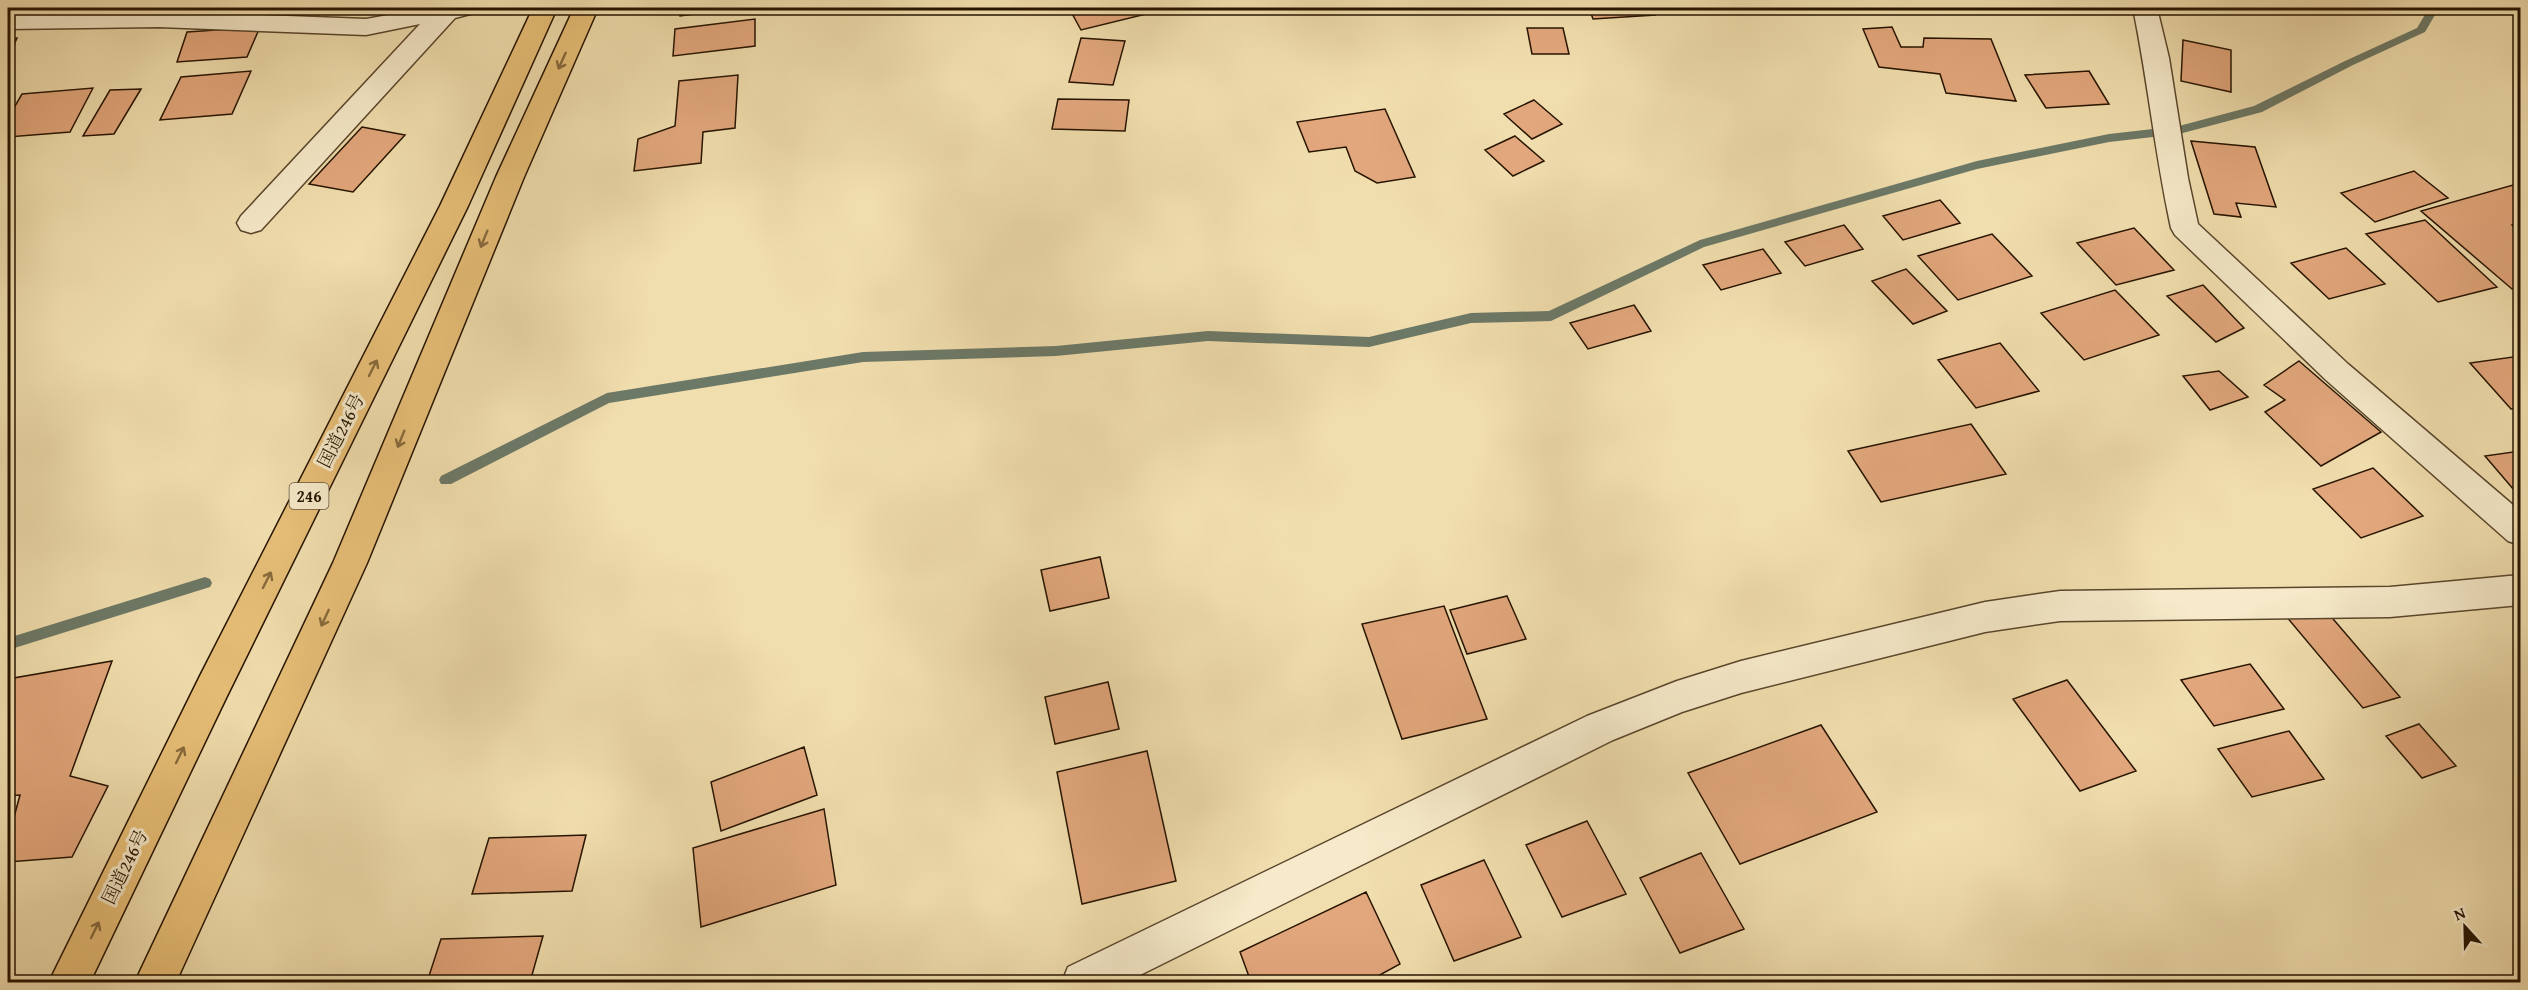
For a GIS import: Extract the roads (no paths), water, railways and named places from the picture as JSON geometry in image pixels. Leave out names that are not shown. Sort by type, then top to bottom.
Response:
[{"type":"highway","name":"国道246号","points":[[69,982],[218,676],[454,206],[545,8]]},
{"type":"highway","points":[[155,982],[350,563],[510,177],[586,8]]},
{"type":"street","points":[[2145,8],[2156,58],[2174,178],[2185,228],[2337,372],[2520,531]]},
{"type":"street","points":[[8,21],[159,19],[366,27],[455,10]]},
{"type":"street","points":[[251,223],[455,10]]},
{"type":"street","points":[[1083,982],[1600,728],[1677,697],[1741,677],[1985,617],[2060,606],[2390,602],[2520,590]]},
{"type":"waterway","points":[[446,480],[607,398],[863,357],[1056,351],[1208,336],[1369,342],[1471,318],[1551,316],[1700,244],[1977,165],[2109,138],[2179,130],[2258,109],[2421,30],[2434,8]]},
{"type":"waterway","points":[[8,644],[205,583]]}]
